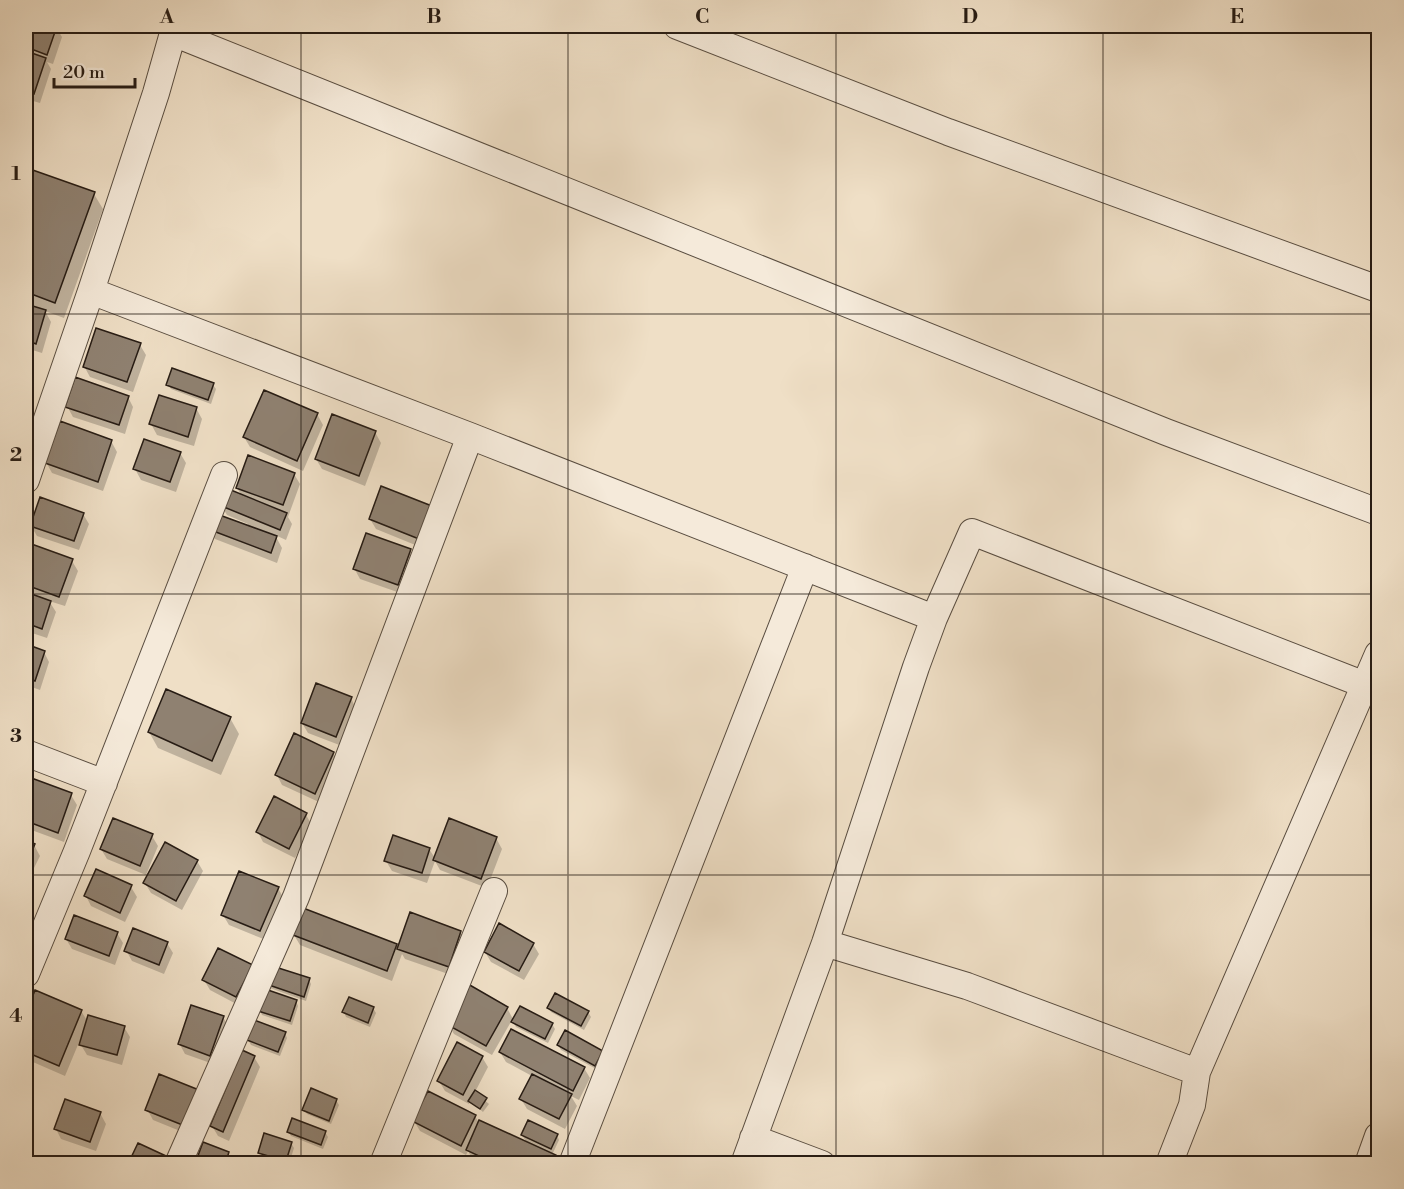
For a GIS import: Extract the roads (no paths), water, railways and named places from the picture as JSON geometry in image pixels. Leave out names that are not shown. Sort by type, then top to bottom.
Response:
[{"type":"street","points":[[677,26],[948,132],[1378,289]]},
{"type":"street","points":[[26,480],[91,291],[174,29],[1166,432],[1378,512]]},
{"type":"street","points":[[91,291],[470,436],[934,618]]},
{"type":"street","points":[[177,1164],[296,897],[470,436]]},
{"type":"street","points":[[26,974],[104,783],[224,475]]},
{"type":"street","points":[[744,1164],[825,943],[934,618],[972,532],[1373,687]]},
{"type":"street","points":[[572,1164],[805,567]]},
{"type":"street","points":[[1169,1164],[1192,1105],[1197,1072],[1373,687],[1378,654]]},
{"type":"street","points":[[26,753],[104,783]]},
{"type":"street","points":[[383,1164],[494,891]]},
{"type":"street","points":[[825,943],[967,986],[1197,1072]]},
{"type":"street","points":[[1368,1164],[1378,1136]]},
{"type":"street","points":[[753,1138],[822,1164]]}]
